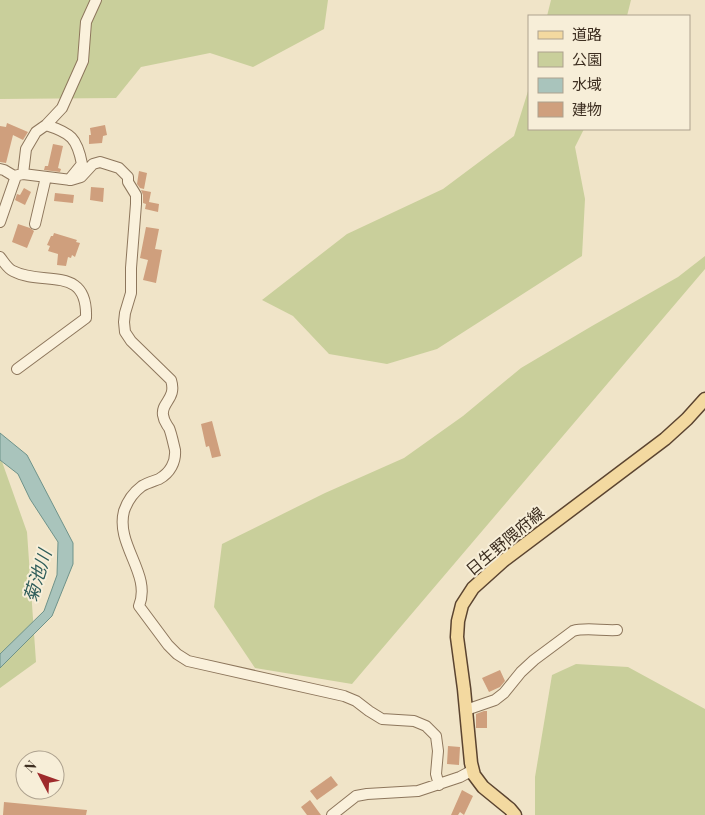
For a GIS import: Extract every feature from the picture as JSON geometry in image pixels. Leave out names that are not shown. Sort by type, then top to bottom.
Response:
[{"type":"main road","name":"日生野隈府線","points":[[516,815],[483,787],[474,776],[457,637],[462,605],[473,588],[503,561],[665,438],[687,419],[705,399]]},
{"type":"street","points":[[0,222],[20,175],[26,149],[36,132],[46,125],[62,108],[83,61],[86,22],[96,0]]},
{"type":"street","points":[[46,125],[69,134],[80,153],[82,164],[69,180]]},
{"type":"street","points":[[0,169],[14,176],[69,180],[81,177],[93,164],[100,162],[120,168],[128,177],[128,182],[136,194],[131,293],[124,322],[125,332],[131,341],[171,380],[173,387],[170,398],[162,413],[165,424],[170,428],[175,451],[173,464],[168,472],[161,478],[142,486],[132,497],[124,510],[122,526],[126,544],[142,584],[143,598],[140,606],[168,646],[188,661],[344,696],[356,701],[382,719],[414,721],[426,726],[436,736],[438,751],[436,774],[439,785]]},
{"type":"street","points":[[35,224],[46,177]]},
{"type":"street","points":[[0,257],[14,271],[28,276],[67,281],[82,294],[87,306],[86,318],[17,369]]},
{"type":"street","points":[[466,710],[496,700],[534,660],[574,631],[581,629],[617,630]]},
{"type":"street","points":[[332,815],[356,796],[418,792],[460,777],[473,770]]},
{"type":"green space","points":[[0,0],[328,0],[324,29],[253,67],[210,53],[141,67],[116,98],[0,99]]},
{"type":"green space","points":[[551,0],[631,0],[627,15],[547,15]]},
{"type":"green space","points":[[528,91],[528,130],[584,130],[575,147],[585,199],[582,256],[437,349],[387,364],[329,354],[293,316],[262,300],[347,234],[443,189],[514,136]]},
{"type":"green space","points":[[705,256],[705,269],[352,684],[255,668],[214,607],[222,544],[325,493],[404,458],[463,416],[521,368],[678,277]]},
{"type":"green space","points":[[0,456],[27,532],[36,662],[0,688]]},
{"type":"green space","points":[[576,664],[628,667],[705,709],[705,815],[535,815],[535,777],[552,675]]},
{"type":"water","points":[[0,433],[27,455],[73,543],[73,564],[52,616],[0,668],[0,654],[44,611],[57,575],[58,542],[30,499],[18,474],[0,460]]},
{"type":"building","points":[[7,123],[28,132],[23,140],[13,135],[6,163],[0,162],[0,126],[6,127]]},
{"type":"building","points":[[105,125],[107,135],[103,136],[102,143],[89,144],[90,128]]},
{"type":"building","points":[[53,144],[63,146],[58,168],[61,169],[60,172],[44,170],[45,166],[48,166]]},
{"type":"building","points":[[139,171],[147,173],[144,189],[140,188],[137,184]]},
{"type":"building","points":[[91,187],[104,188],[103,202],[90,200]]},
{"type":"building","points":[[24,188],[31,192],[25,205],[15,200],[17,194],[20,195]]},
{"type":"building","points":[[141,190],[151,192],[149,202],[159,204],[158,212],[145,209],[146,204],[143,203]]},
{"type":"building","points":[[55,193],[74,195],[73,203],[54,201]]},
{"type":"building","points":[[18,224],[34,231],[27,248],[12,242]]},
{"type":"building","points":[[146,227],[159,229],[155,249],[162,250],[156,283],[143,280],[148,260],[140,258]]},
{"type":"building","points":[[54,233],[77,240],[76,242],[80,243],[75,257],[72,255],[71,258],[68,257],[66,266],[57,265],[58,254],[48,251],[50,246],[47,245]]},
{"type":"building","points":[[212,421],[221,456],[212,458],[209,446],[206,447],[201,424]]},
{"type":"building","points":[[500,670],[505,681],[500,687],[489,692],[482,678]]},
{"type":"building","points":[[487,711],[487,728],[476,728],[476,714]]},
{"type":"building","points":[[448,746],[460,747],[459,765],[447,764]]},
{"type":"building","points":[[331,776],[338,785],[317,800],[310,791]]},
{"type":"building","points":[[462,790],[473,796],[464,815],[460,812],[458,815],[451,815]]},
{"type":"building","points":[[310,800],[321,815],[307,815],[301,807]]},
{"type":"building","points":[[4,802],[87,810],[86,815],[3,815]]},
{"type":"water label","name":"菊池川","points":[[38,576]]}]
